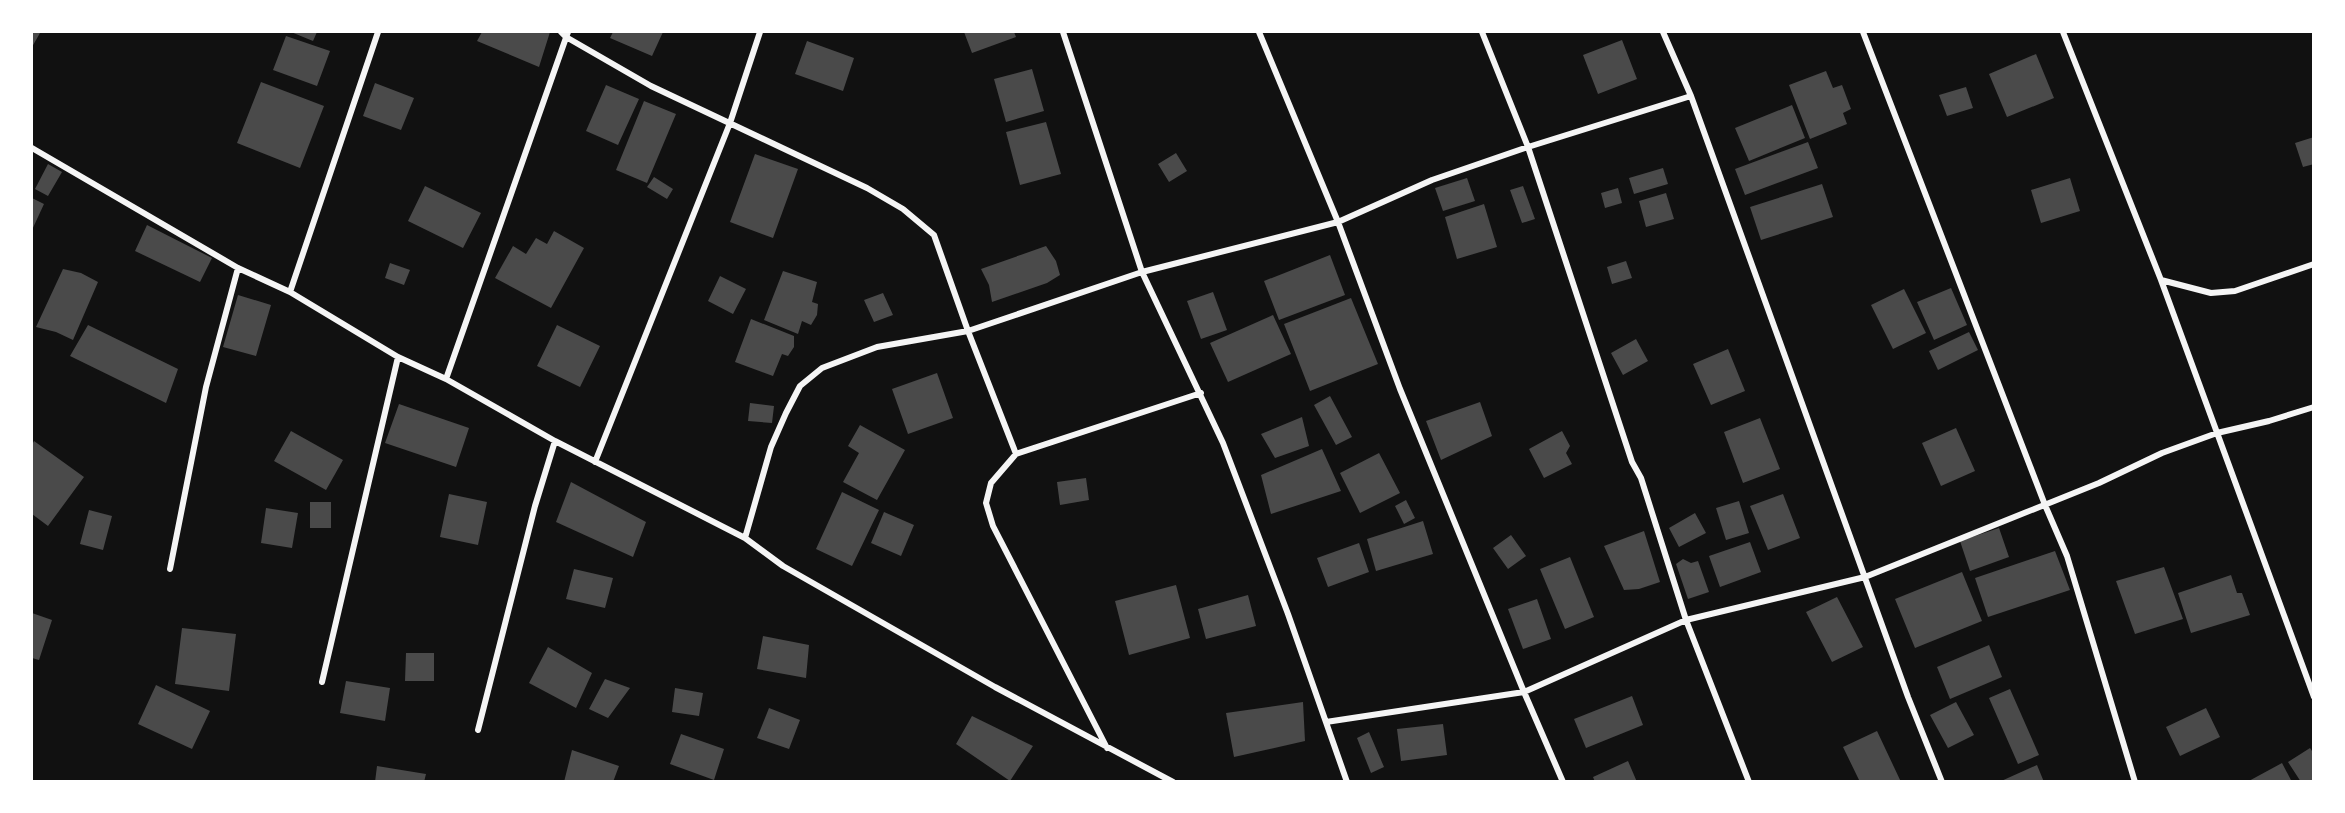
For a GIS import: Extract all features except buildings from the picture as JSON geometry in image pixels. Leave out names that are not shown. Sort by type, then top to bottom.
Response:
[{"type":"street","points":[[290,292],[378,32]]},
{"type":"street","points":[[595,462],[730,123],[760,32]]},
{"type":"street","points":[[1063,32],[1142,272],[1223,442],[1347,782]]},
{"type":"street","points":[[1259,32],[1338,222],[1400,389],[1563,782]]},
{"type":"street","points":[[1482,32],[1528,147],[1632,462],[1641,478],[1686,620],[1749,782]]},
{"type":"street","points":[[1664,32],[1691,96],[1908,697],[1942,782]]},
{"type":"street","points":[[1866,32],[2045,505],[2067,556],[2135,782]]},
{"type":"street","points":[[2063,32],[2161,280],[2313,697]]},
{"type":"street","points":[[446,379],[565,33],[651,86],[867,188],[903,209],[934,235],[968,331],[1016,454]]},
{"type":"street","points":[[745,538],[771,447],[800,386],[822,368],[877,346],[968,331],[1142,272],[1338,222],[1432,180],[1691,96]]},
{"type":"street","points":[[32,148],[238,268],[290,292],[398,357],[446,379],[555,441],[745,538],[793,572],[995,687],[1173,782]]},
{"type":"street","points":[[2161,280],[2211,293],[2235,291],[2313,264]]},
{"type":"street","points":[[170,569],[206,387],[238,268]]},
{"type":"street","points":[[322,682],[398,357]]},
{"type":"street","points":[[1108,748],[993,526],[986,502],[991,483],[1016,454],[1201,393]]},
{"type":"street","points":[[1326,722],[1524,692],[1686,620],[1865,577],[2045,505],[2162,453],[2217,433],[2269,421],[2313,407]]},
{"type":"street","points":[[478,730],[535,506],[555,441]]}]
